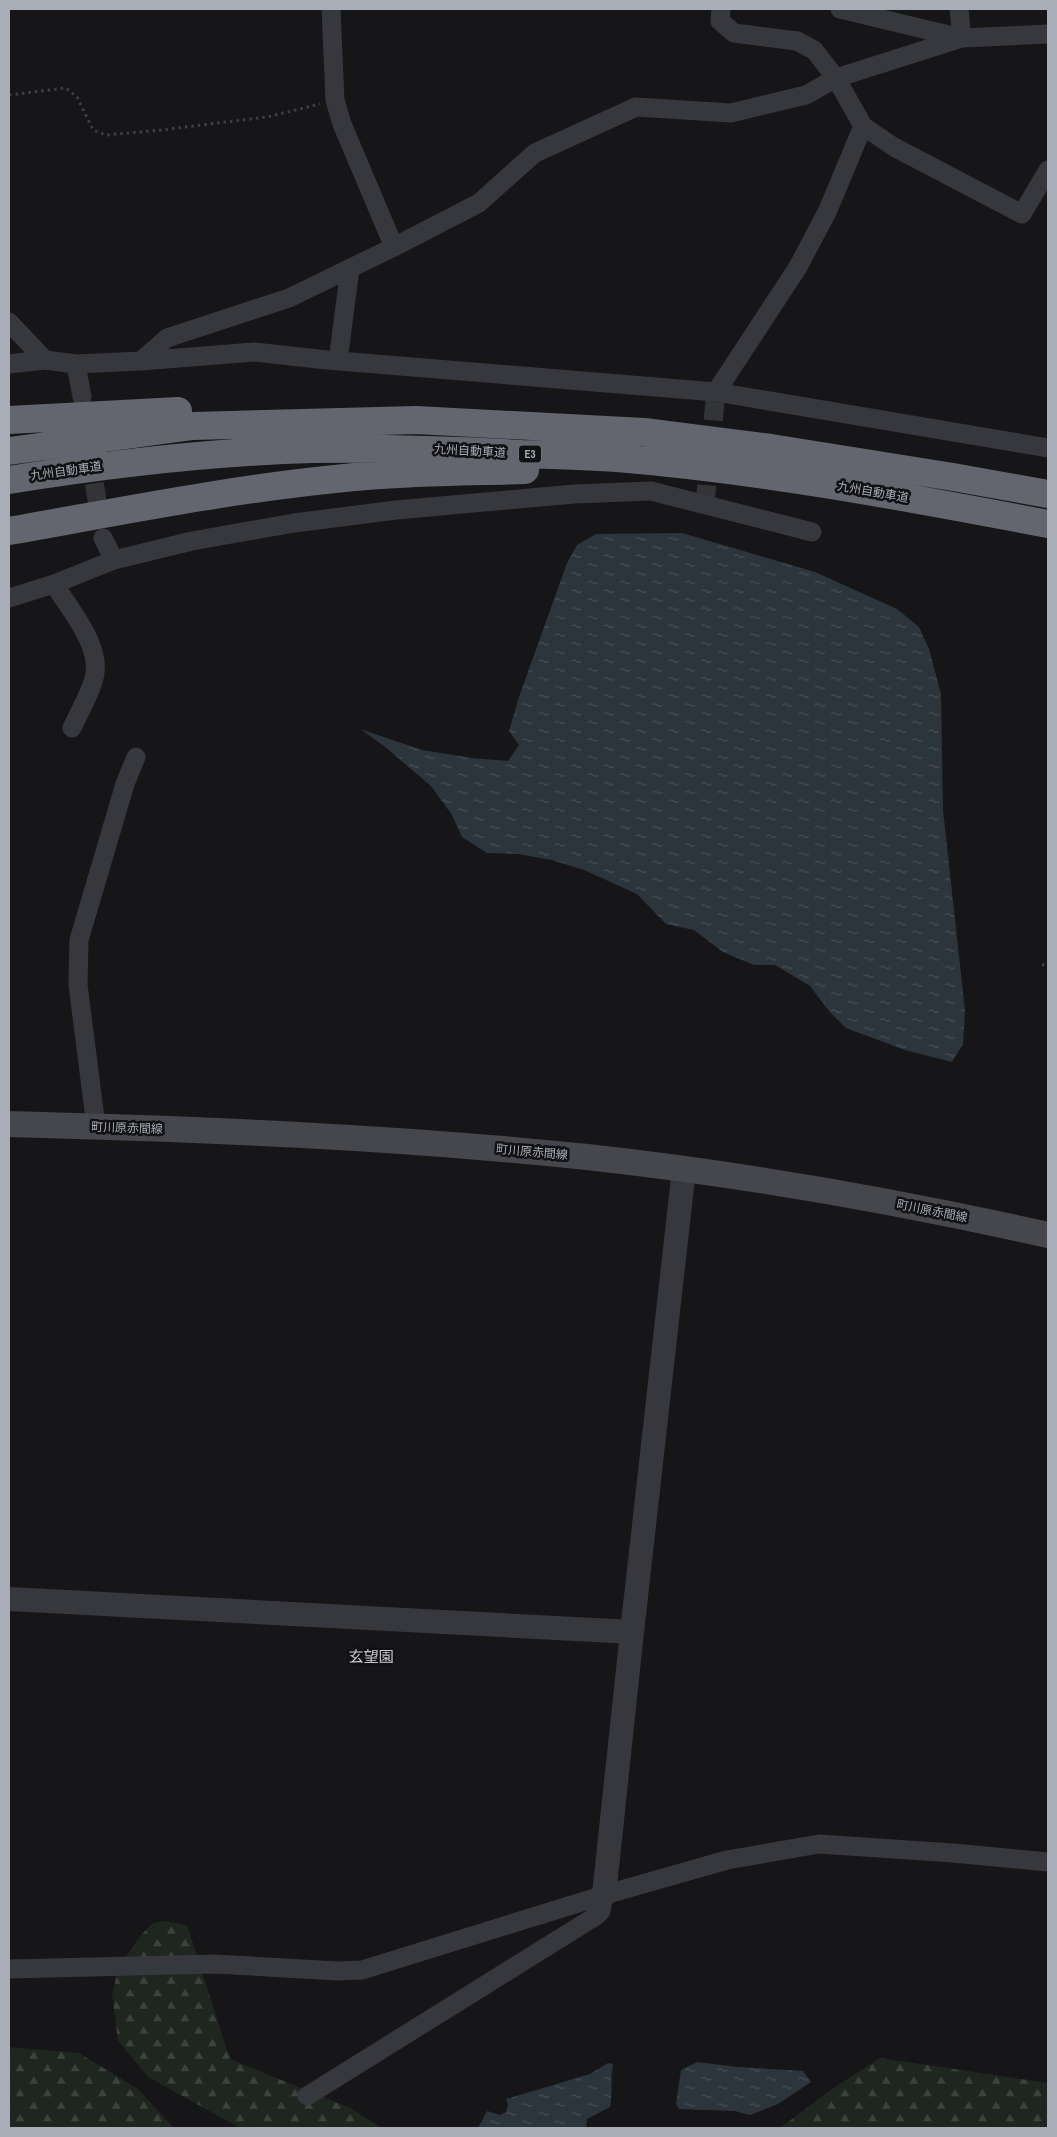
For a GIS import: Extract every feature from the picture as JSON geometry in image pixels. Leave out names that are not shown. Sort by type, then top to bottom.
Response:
[{"type":"highway","points":[[9,420],[196,410],[284,422]]},
{"type":"highway","points":[[9,451],[193,426],[284,422],[416,420],[644,432],[770,448],[1048,494]]},
{"type":"highway","name":"九州自動車道","points":[[9,480],[78,469],[204,455],[310,449],[409,448],[616,458],[761,475],[832,485],[1048,524]]},
{"type":"highway","points":[[9,531],[270,487],[335,478],[533,470],[761,475]]},
{"type":"main road","name":"町川原赤間線","points":[[9,1124],[96,1126],[432,1144],[586,1157],[684,1169],[865,1198],[1048,1235]]},
{"type":"street","points":[[331,9],[335,100],[342,124],[394,247]]},
{"type":"street","points":[[721,9],[720,21],[734,33],[797,41],[814,50],[836,78],[864,126],[894,147],[1022,214],[1048,170]]},
{"type":"street","points":[[840,9],[962,38]]},
{"type":"street","points":[[959,9],[962,38]]},
{"type":"street","points":[[141,361],[167,338],[289,298],[394,247],[479,203],[535,153],[636,107],[731,113],[806,95],[836,78],[962,38],[1048,34]]},
{"type":"street","points":[[716,392],[798,267],[828,210],[864,126]]},
{"type":"street","points":[[338,361],[350,268]]},
{"type":"street","points":[[9,322],[45,360]]},
{"type":"street","points":[[9,364],[45,360],[76,364],[141,361],[254,352],[338,361],[716,392],[1047,445]]},
{"type":"street","points":[[76,364],[82,397]]},
{"type":"street","points":[[9,598],[54,584],[114,560],[192,541],[294,523],[378,512],[574,494],[651,491],[812,532]]},
{"type":"street","points":[[103,538],[114,560]]},
{"type":"street","points":[[54,584],[91,644],[96,661],[94,680],[72,728]]},
{"type":"street","points":[[96,1126],[78,985],[79,940],[126,784],[136,757]]},
{"type":"street","points":[[307,2096],[596,1916],[601,1911],[684,1169]]},
{"type":"street","points":[[9,1598],[632,1632]]},
{"type":"street","points":[[9,1969],[215,1964],[338,1971],[362,1970],[604,1895],[727,1860],[819,1844],[953,1853],[1048,1862]]},
{"type":"path","points":[[9,95],[66,88],[77,98],[93,130],[106,135],[267,116],[335,100]]},
{"type":"path","points":[[1042,965],[1048,964]]},
{"type":"green space","points":[[165,1921],[187,1925],[230,2059],[350,2108],[382,2128],[240,2128],[148,2077],[118,2041],[112,1994],[119,1967],[140,1936],[153,1923]]},
{"type":"green space","points":[[9,2047],[79,2053],[138,2089],[174,2128],[9,2128]]},
{"type":"green space","points":[[880,2058],[1048,2083],[1048,2128],[780,2128],[835,2087]]},
{"type":"water","points":[[682,533],[815,572],[897,609],[919,627],[929,649],[941,694],[943,810],[965,1011],[963,1044],[952,1062],[905,1050],[846,1028],[829,1011],[810,986],[775,965],[754,965],[723,952],[694,930],[666,924],[637,894],[584,870],[552,860],[518,854],[487,853],[462,837],[452,815],[431,786],[384,746],[360,729],[422,750],[472,758],[508,761],[519,745],[509,731],[519,697],[567,563],[577,545],[596,534]]},
{"type":"water","points":[[697,2062],[738,2067],[803,2071],[811,2082],[778,2104],[750,2115],[735,2111],[679,2109],[676,2104],[681,2070]]},
{"type":"water","points":[[608,2063],[613,2064],[610,2107],[587,2119],[586,2128],[478,2128],[487,2111],[500,2115],[506,2112],[508,2105],[506,2099],[590,2074]]},
{"type":"tunnel","points":[[705,504],[716,392]]},
{"type":"tunnel","points":[[86,428],[101,527]]},
{"type":"district","name":"玄望園","points":[[371,1657]]}]
